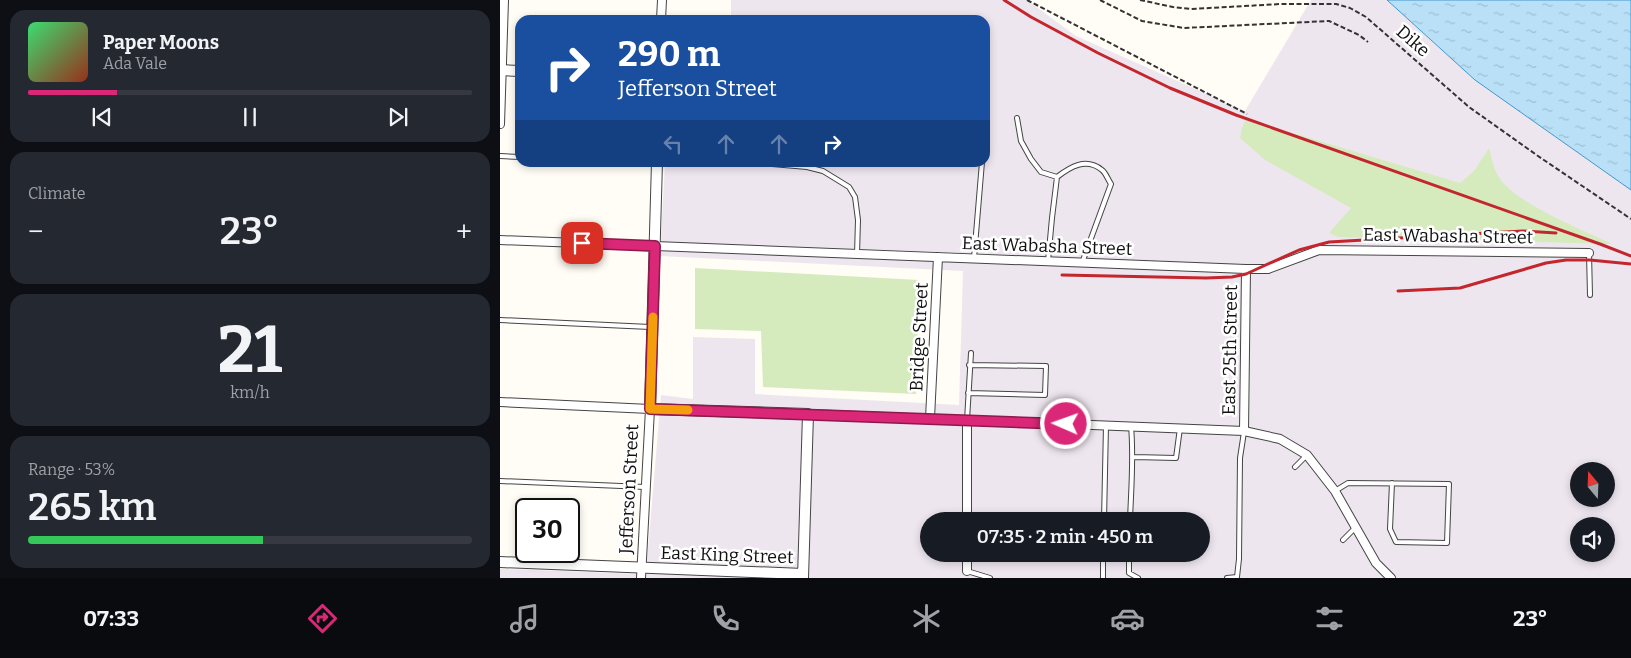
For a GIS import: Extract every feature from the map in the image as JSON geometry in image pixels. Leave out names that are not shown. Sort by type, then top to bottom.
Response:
[{"type":"street","points":[[500,124],[504,0]]},
{"type":"street","points":[[661,15],[662,0]]},
{"type":"street","points":[[501,70],[515,71]]},
{"type":"street","name":"Jefferson Street","points":[[642,573],[650,409],[657,167]]},
{"type":"street","name":"East Wabasha Street","points":[[500,240],[1246,269],[1268,269],[1319,250],[1589,253]]},
{"type":"street","name":"Bridge Street","points":[[930,418],[938,257]]},
{"type":"street","name":"East 25th Street","points":[[1244,431],[1246,269]]},
{"type":"street","points":[[500,402],[1244,431],[1280,439],[1307,455],[1335,492],[1376,563],[1391,578]]},
{"type":"street","points":[[803,576],[808,414]]},
{"type":"street","points":[[967,420],[967,512]]},
{"type":"street","name":"East King Street","points":[[500,562],[642,573],[803,576]]},
{"type":"street","points":[[967,562],[967,571]]},
{"type":"lane","points":[[1017,118],[1021,141],[1031,159],[1041,172],[1057,177]]},
{"type":"lane","points":[[500,156],[515,156]]},
{"type":"lane","points":[[1048,261],[1057,177],[1072,166],[1090,164],[1103,170],[1111,184],[1082,263]]},
{"type":"lane","points":[[807,167],[823,171],[849,187],[855,197],[858,220],[857,254]]},
{"type":"lane","points":[[974,258],[982,167]]},
{"type":"lane","points":[[1589,253],[1590,295]]},
{"type":"lane","points":[[500,320],[652,327]]},
{"type":"lane","points":[[967,420],[972,353]]},
{"type":"lane","points":[[968,393],[1045,395],[1046,366],[970,365]]},
{"type":"lane","points":[[1104,512],[1106,425]]},
{"type":"lane","points":[[1130,512],[1131,476],[1134,457],[1132,426]]},
{"type":"lane","points":[[1134,457],[1176,458],[1180,428]]},
{"type":"lane","points":[[1227,578],[1237,576],[1239,559],[1240,458],[1244,431]]},
{"type":"lane","points":[[1295,468],[1307,455]]},
{"type":"lane","points":[[500,481],[646,488]]},
{"type":"lane","points":[[1335,492],[1348,483],[1392,483],[1449,484],[1447,543],[1396,542],[1390,529],[1392,483]]},
{"type":"lane","points":[[1343,540],[1355,528]]},
{"type":"lane","points":[[1103,562],[1103,578]]},
{"type":"lane","points":[[1129,562],[1129,573],[1138,578]]},
{"type":"lane","points":[[967,571],[990,578]]},
{"type":"path","points":[[1027,0],[1247,114]]},
{"type":"path","points":[[1100,0],[1142,21],[1184,28],[1329,21],[1359,35],[1368,42]]},
{"type":"path","name":"Dike","points":[[1140,0],[1191,9],[1311,4],[1336,4],[1350,8],[1366,17],[1487,121],[1631,219]]},
{"type":"shaded area","points":[[731,0],[1027,0],[1076,36],[1245,111],[1311,0],[1387,0],[1475,80],[1631,190],[1631,578],[500,578],[500,569],[646,574],[661,395],[693,399],[693,337],[755,339],[755,394],[959,405],[963,271],[660,256],[665,167],[990,167],[990,15],[731,15]]},
{"type":"green space","points":[[1246,119],[1460,183],[1474,171],[1489,148],[1497,174],[1517,195],[1549,214],[1612,244],[1338,237],[1329,233],[1351,208],[1265,160],[1240,138]]},
{"type":"green space","points":[[695,268],[919,280],[916,394],[763,387],[761,331],[695,329]]},
{"type":"water","points":[[1387,0],[1631,0],[1631,190],[1475,80]]},
{"type":"railway","points":[[1004,0],[1031,17],[1098,53],[1170,88],[1236,115],[1631,256]]},
{"type":"railway","points":[[1062,275],[1232,277],[1246,274],[1299,250],[1329,242],[1523,231],[1556,233]]},
{"type":"railway","points":[[1398,291],[1460,288],[1546,263],[1566,260],[1631,264]]},
{"type":"slow traffic","points":[[653,317],[650,409],[688,410]]},
{"type":"route","points":[[582,243],[655,246],[650,409],[1066,424]]}]
